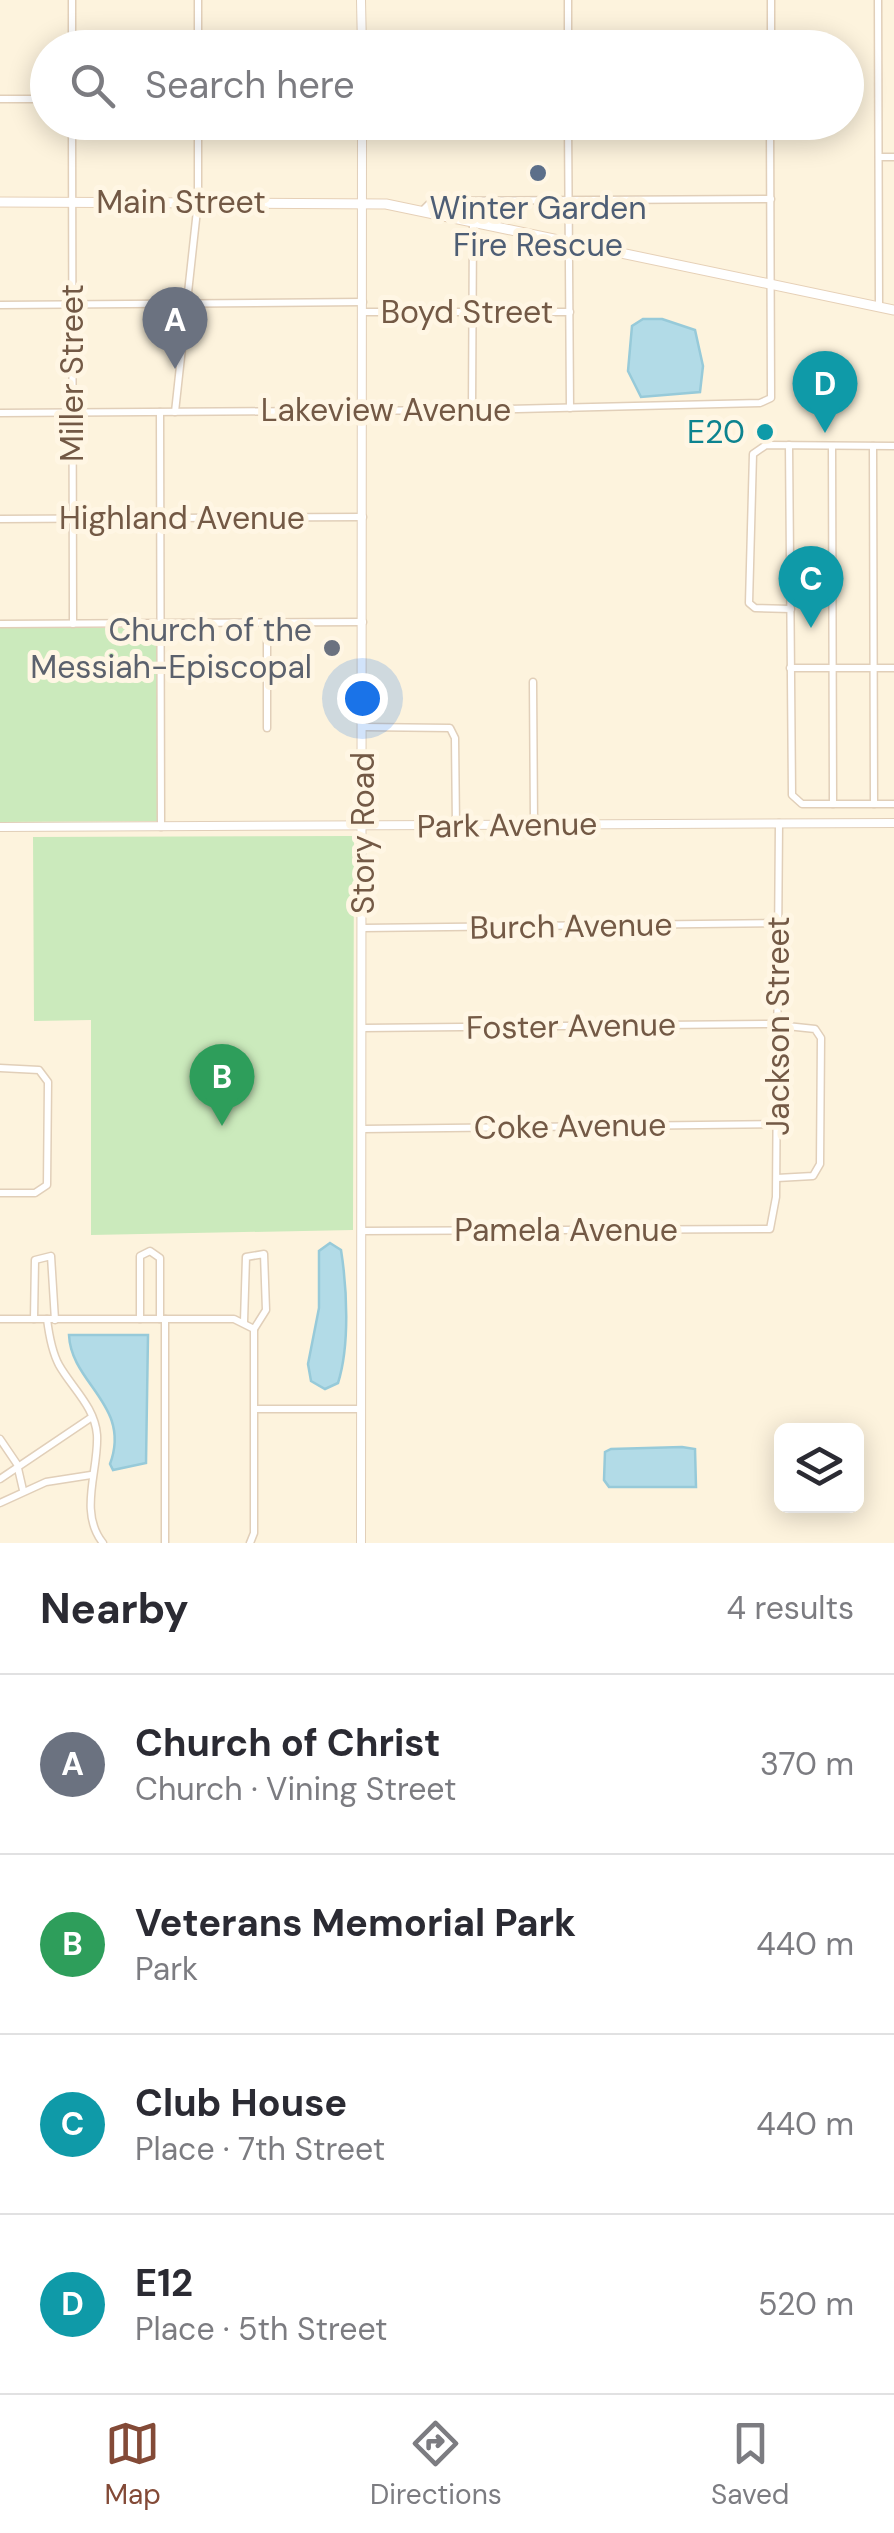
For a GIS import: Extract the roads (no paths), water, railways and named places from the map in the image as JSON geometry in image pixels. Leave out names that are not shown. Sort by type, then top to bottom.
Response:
[{"type":"main road","name":"Main Street","points":[[0,202],[362,202],[894,310]]},
{"type":"street","points":[[72,0],[72,30]]},
{"type":"street","points":[[198,0],[198,30]]},
{"type":"street","points":[[361,0],[362,30]]},
{"type":"street","points":[[568,0],[568,30]]},
{"type":"street","points":[[770,30],[771,0]]},
{"type":"street","points":[[878,0],[879,307]]},
{"type":"street","points":[[0,99],[30,98]]},
{"type":"street","name":"Miller Street","points":[[72,140],[72,624]]},
{"type":"street","points":[[175,412],[198,201],[198,140]]},
{"type":"street","name":"Story Road","points":[[360,1543],[362,140]]},
{"type":"street","points":[[568,140],[570,408]]},
{"type":"street","points":[[770,140],[772,285]]},
{"type":"street","points":[[879,157],[894,157]]},
{"type":"street","points":[[422,212],[432,201],[771,199]]},
{"type":"street","points":[[472,222],[472,410]]},
{"type":"street","name":"Lakeview Avenue","points":[[0,413],[746,406],[771,398],[772,285]]},
{"type":"street","name":"Boyd Street","points":[[0,305],[188,304],[570,312]]},
{"type":"street","points":[[160,412],[162,826]]},
{"type":"street","points":[[791,609],[755,608],[748,602],[753,454],[766,445],[894,446]]},
{"type":"street","points":[[790,446],[792,795],[802,804],[894,804]]},
{"type":"street","points":[[832,446],[832,804]]},
{"type":"street","points":[[873,446],[874,804]]},
{"type":"street","name":"Highland Avenue","points":[[0,519],[364,517]]},
{"type":"street","points":[[267,622],[267,728]]},
{"type":"street","points":[[0,624],[363,622]]},
{"type":"street","points":[[790,668],[894,668]]},
{"type":"street","points":[[533,682],[534,824]]},
{"type":"street","points":[[364,728],[450,728],[456,738],[456,826]]},
{"type":"street","name":"Jackson Street","points":[[770,1228],[776,1178],[779,822]]},
{"type":"street","name":"Park Avenue","points":[[0,827],[894,823]]},
{"type":"street","name":"Burch Avenue","points":[[363,928],[779,923]]},
{"type":"street","points":[[776,1178],[813,1176],[820,1164],[819,1032],[808,1026],[779,1025]]},
{"type":"street","name":"Foster Avenue","points":[[363,1028],[779,1025]]},
{"type":"street","points":[[0,1068],[39,1070],[48,1082],[48,1177],[43,1190],[0,1194]]},
{"type":"street","name":"Coke Avenue","points":[[362,1128],[777,1124]]},
{"type":"street","name":"Pamela Avenue","points":[[362,1231],[770,1228]]},
{"type":"street","points":[[140,1319],[140,1256],[150,1250],[160,1258],[165,1543]]},
{"type":"street","points":[[244,1322],[246,1257],[264,1254],[266,1310],[254,1330],[254,1533],[250,1543]]},
{"type":"street","points":[[34,1319],[34,1260],[51,1256],[51,1320],[59,1366],[92,1417],[97,1432],[91,1475],[92,1515],[95,1533],[103,1543]]},
{"type":"street","points":[[0,1319],[244,1322],[254,1330]]},
{"type":"street","points":[[256,1408],[362,1410]]},
{"type":"street","points":[[0,1479],[16,1464],[92,1417]]},
{"type":"street","points":[[0,1440],[16,1464],[22,1490]]},
{"type":"street","points":[[0,1503],[22,1490],[91,1475]]},
{"type":"water","points":[[643,319],[662,319],[695,330],[703,366],[700,392],[641,397],[628,371],[632,326]]},
{"type":"water","points":[[330,1243],[341,1250],[346,1334],[338,1383],[325,1389],[311,1381],[308,1364],[319,1308],[319,1251]]},
{"type":"water","points":[[69,1335],[148,1335],[146,1463],[113,1470],[113,1426],[79,1368]]},
{"type":"water","points":[[611,1449],[695,1449],[696,1487],[609,1487],[604,1480],[605,1452]]},
{"type":"place","name":"Winter Garden Fire Rescue","points":[[538,173]]},
{"type":"place","name":"Church of Christ","points":[[175,369]]},
{"type":"place","name":"E20","points":[[765,432]]},
{"type":"place","name":"E12","points":[[825,433]]},
{"type":"place","name":"Club House","points":[[811,628]]},
{"type":"place","name":"Church of the Messiah-Episcopal","points":[[332,648]]},
{"type":"place","name":"Veterans Memorial Park","points":[[222,1126]]}]
